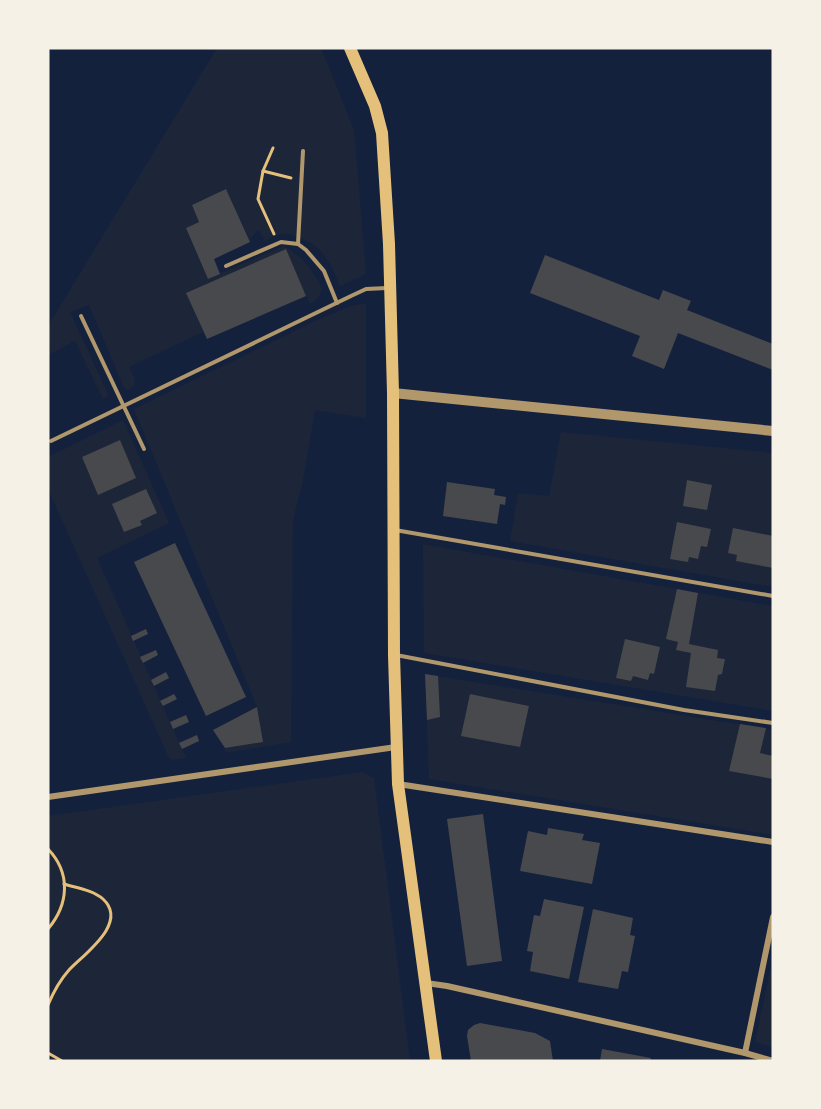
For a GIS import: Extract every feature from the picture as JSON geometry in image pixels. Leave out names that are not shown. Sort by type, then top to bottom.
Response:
[{"type":"main road","points":[[350,48],[375,106],[382,133],[390,243],[394,655],[398,784],[436,1061]]},
{"type":"street","points":[[393,393],[773,431]]},
{"type":"street","points":[[48,797],[396,747]]},
{"type":"street","points":[[398,784],[773,842]]},
{"type":"street","points":[[745,1053],[773,917]]},
{"type":"street","points":[[425,982],[773,1061]]},
{"type":"lane","points":[[298,244],[303,151]]},
{"type":"lane","points":[[226,266],[281,242],[298,244],[324,271],[337,303]]},
{"type":"lane","points":[[51,441],[366,289],[390,288]]},
{"type":"lane","points":[[81,316],[144,449]]},
{"type":"lane","points":[[393,530],[773,596]]},
{"type":"lane","points":[[394,655],[684,710],[773,723]]},
{"type":"path","points":[[273,148],[263,171],[258,199],[278,244]]},
{"type":"path","points":[[263,171],[302,181]]},
{"type":"path","points":[[48,849],[59,863],[65,892],[63,905],[48,929]]},
{"type":"path","points":[[48,1005],[68,971],[104,935],[110,918],[109,909],[104,900],[95,894],[64,884]]},
{"type":"path","points":[[48,1053],[62,1061]]},
{"type":"shaded area","points":[[217,48],[321,48],[354,130],[366,274],[340,286],[323,254],[302,238],[281,234],[265,241],[259,230],[249,239],[226,189],[192,205],[199,222],[186,228],[208,279],[283,246],[296,254],[311,269],[322,289],[320,294],[310,304],[285,249],[187,293],[203,332],[129,367],[135,379],[134,386],[128,390],[124,388],[89,305],[70,312],[109,396],[103,399],[75,341],[48,355],[48,326]]},
{"type":"shaded area","points":[[366,303],[366,418],[315,410],[303,480],[293,520],[291,742],[225,753],[225,748],[263,741],[257,707],[134,409],[317,320],[351,306]]},
{"type":"shaded area","points":[[123,420],[169,523],[97,558],[186,758],[170,760],[48,489],[48,457]]},
{"type":"shaded area","points":[[561,432],[773,453],[773,587],[510,541],[518,493],[549,496]]},
{"type":"shaded area","points":[[423,544],[773,606],[773,711],[424,653]]},
{"type":"shaded area","points":[[425,674],[773,730],[773,835],[429,779]]},
{"type":"shaded area","points":[[362,772],[374,778],[410,1061],[48,1061],[48,816]]},
{"type":"shaded area","points":[[773,956],[773,1047],[755,1042]]},
{"type":"building","points":[[226,189],[250,242],[214,259],[220,274],[208,279],[186,228],[199,222],[192,205]]},
{"type":"building","points":[[286,249],[306,296],[207,339],[186,293]]},
{"type":"building","points":[[545,255],[659,300],[663,290],[691,301],[687,310],[773,344],[773,370],[678,333],[664,369],[632,356],[640,336],[530,293]]},
{"type":"building","points":[[120,440],[136,478],[98,495],[82,457]]},
{"type":"building","points":[[687,480],[712,485],[707,510],[683,506]]},
{"type":"building","points":[[447,482],[495,489],[494,495],[506,497],[505,505],[500,504],[497,524],[443,516]]},
{"type":"building","points":[[146,489],[157,513],[140,521],[142,525],[124,532],[112,504]]},
{"type":"building","points":[[677,522],[711,529],[707,547],[701,546],[698,559],[689,557],[688,562],[670,559]]},
{"type":"building","points":[[733,528],[773,536],[773,568],[736,561],[737,555],[728,553]]},
{"type":"building","points":[[175,543],[246,697],[206,716],[134,562]]},
{"type":"building","points":[[677,589],[698,593],[689,644],[718,650],[717,658],[725,659],[722,674],[718,675],[715,691],[686,687],[691,653],[676,650],[678,642],[666,639]]},
{"type":"building","points":[[146,629],[148,634],[133,641],[131,636]]},
{"type":"building","points":[[625,639],[660,647],[654,674],[650,673],[648,680],[633,676],[631,681],[616,678]]},
{"type":"building","points":[[156,650],[158,655],[143,663],[140,657]]},
{"type":"building","points":[[166,672],[169,678],[154,686],[151,680]]},
{"type":"building","points":[[425,674],[438,676],[440,717],[427,720]]},
{"type":"building","points":[[174,694],[177,699],[163,706],[160,701]]},
{"type":"building","points":[[470,694],[529,706],[520,747],[461,736]]},
{"type":"building","points":[[257,707],[263,742],[225,748],[213,730]]},
{"type":"building","points":[[186,715],[189,722],[173,729],[170,722]]},
{"type":"building","points":[[740,724],[766,728],[760,753],[773,756],[773,779],[729,771]]},
{"type":"building","points":[[197,735],[199,741],[182,749],[179,743]]},
{"type":"building","points":[[483,814],[502,961],[467,966],[447,819]]},
{"type":"building","points":[[548,828],[584,834],[582,840],[600,843],[592,884],[520,871],[528,831],[547,835]]},
{"type":"building","points":[[544,899],[584,907],[569,979],[530,971],[533,952],[527,951],[534,915],[540,916]]},
{"type":"building","points":[[593,909],[633,918],[630,935],[635,936],[628,972],[622,971],[618,989],[578,982]]},
{"type":"building","points":[[480,1023],[535,1033],[550,1041],[553,1061],[471,1061],[468,1030]]},
{"type":"building","points":[[602,1049],[651,1058],[650,1061],[600,1061]]}]
